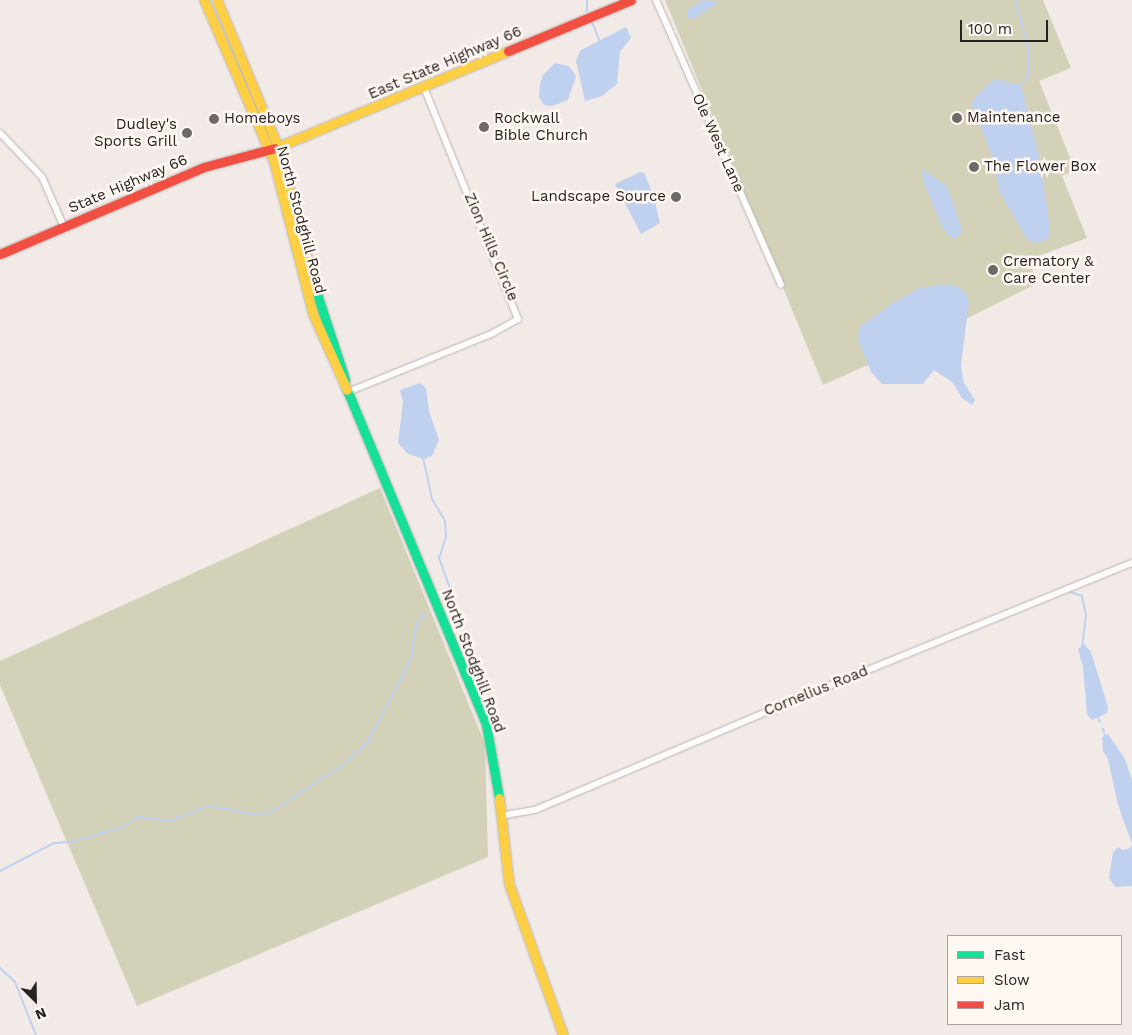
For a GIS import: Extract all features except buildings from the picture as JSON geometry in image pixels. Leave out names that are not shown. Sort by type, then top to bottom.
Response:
[{"type":"main road","name":"North Stodghill Road","points":[[204,0],[274,148]]},
{"type":"main road","name":"North Stodghill Road","points":[[217,0],[274,148],[312,280],[348,392],[482,713],[494,760],[508,884],[563,1035]]},
{"type":"main road","name":"East State Highway 66","points":[[274,148],[424,88],[632,0]]},
{"type":"main road","name":"State Highway 66","points":[[0,254],[204,167],[274,148]]},
{"type":"street","name":"Ole West Lane","points":[[656,0],[781,285]]},
{"type":"street","name":"Zion Hills Circle","points":[[348,392],[493,332],[518,319],[424,88]]},
{"type":"street","points":[[0,133],[42,177],[64,227]]},
{"type":"street","name":"Cornelius Road","points":[[500,816],[535,810],[789,702],[1132,563]]},
{"type":"green space","points":[[665,0],[1043,0],[1071,68],[1039,81],[1075,170],[1062,176],[1087,238],[1028,260],[1038,283],[932,336],[823,385]]},
{"type":"green space","points":[[380,488],[485,744],[488,857],[137,1006],[0,685],[0,661]]},
{"type":"water","points":[[703,0],[719,2],[694,19],[688,18],[687,10]]},
{"type":"water","points":[[626,27],[631,38],[620,52],[617,84],[602,96],[585,101],[576,61],[581,50]]},
{"type":"water","points":[[555,63],[569,66],[576,76],[568,100],[552,106],[544,105],[539,97],[540,84],[543,75]]},
{"type":"water","points":[[994,79],[1021,85],[1039,156],[1050,226],[1049,237],[1042,242],[1031,242],[1025,236],[999,191],[993,158],[972,106],[975,97]]},
{"type":"water","points":[[922,169],[947,186],[962,232],[956,238],[951,238],[943,228],[923,181]]},
{"type":"water","points":[[640,172],[644,173],[653,194],[660,223],[641,234],[615,184]]},
{"type":"water","points":[[937,285],[955,285],[964,291],[969,301],[961,366],[964,383],[975,400],[972,405],[962,398],[953,383],[934,370],[923,384],[882,384],[871,372],[857,338],[860,327],[891,304],[918,289]]},
{"type":"water","points":[[420,383],[426,388],[429,411],[439,440],[432,456],[424,459],[408,454],[398,443],[403,402],[400,390]]},
{"type":"water","points":[[1084,644],[1091,652],[1108,707],[1107,713],[1092,720],[1087,714],[1083,667],[1078,649]]},
{"type":"water","points":[[1108,734],[1125,759],[1132,780],[1132,844],[1118,805],[1108,759],[1103,751],[1102,737]]},
{"type":"water","points":[[1132,844],[1132,886],[1115,887],[1109,878],[1113,852],[1118,847],[1123,850],[1130,848]]},
{"type":"waterway","points":[[587,0],[587,11]]},
{"type":"waterway","points":[[1015,0],[1029,51],[1029,75],[1020,86]]},
{"type":"waterway","points":[[593,24],[600,42]]},
{"type":"waterway","points":[[423,457],[432,499],[445,521],[446,537],[439,558],[450,588],[446,595]]},
{"type":"waterway","points":[[1070,592],[1082,596],[1086,615],[1082,646]]},
{"type":"waterway","points":[[0,871],[54,843],[72,842],[123,827],[138,817],[169,821],[209,806],[259,815],[271,812],[347,762],[368,742],[411,658],[416,625],[426,612]]},
{"type":"waterway","points":[[1098,717],[1100,722]]},
{"type":"waterway","points":[[1103,729],[1105,736]]},
{"type":"waterway","points":[[0,968],[15,982],[36,1035]]},
{"type":"traffic: fast","points":[[316,291],[345,379]]},
{"type":"traffic: fast","points":[[347,390],[486,724],[499,798]]},
{"type":"traffic: slow","points":[[204,0],[274,162],[313,314],[347,390]]},
{"type":"traffic: slow","points":[[217,0],[278,147],[316,291]]},
{"type":"traffic: slow","points":[[275,148],[508,51]]},
{"type":"traffic: slow","points":[[499,798],[509,884],[563,1035]]},
{"type":"traffic: jam","points":[[508,51],[631,0]]},
{"type":"traffic: jam","points":[[0,254],[204,167],[275,148]]},
{"type":"place","name":"Maintenance","points":[[957,118]]},
{"type":"place","name":"Homeboys","points":[[214,119]]},
{"type":"place","name":"Rockwall Bible Church","points":[[484,127]]},
{"type":"place","name":"Dudley's Sports Grill","points":[[187,133]]},
{"type":"place","name":"The Flower Box","points":[[974,167]]},
{"type":"place","name":"Landscape Source","points":[[676,197]]},
{"type":"place","name":"Crematory & Care Center","points":[[993,270]]}]
